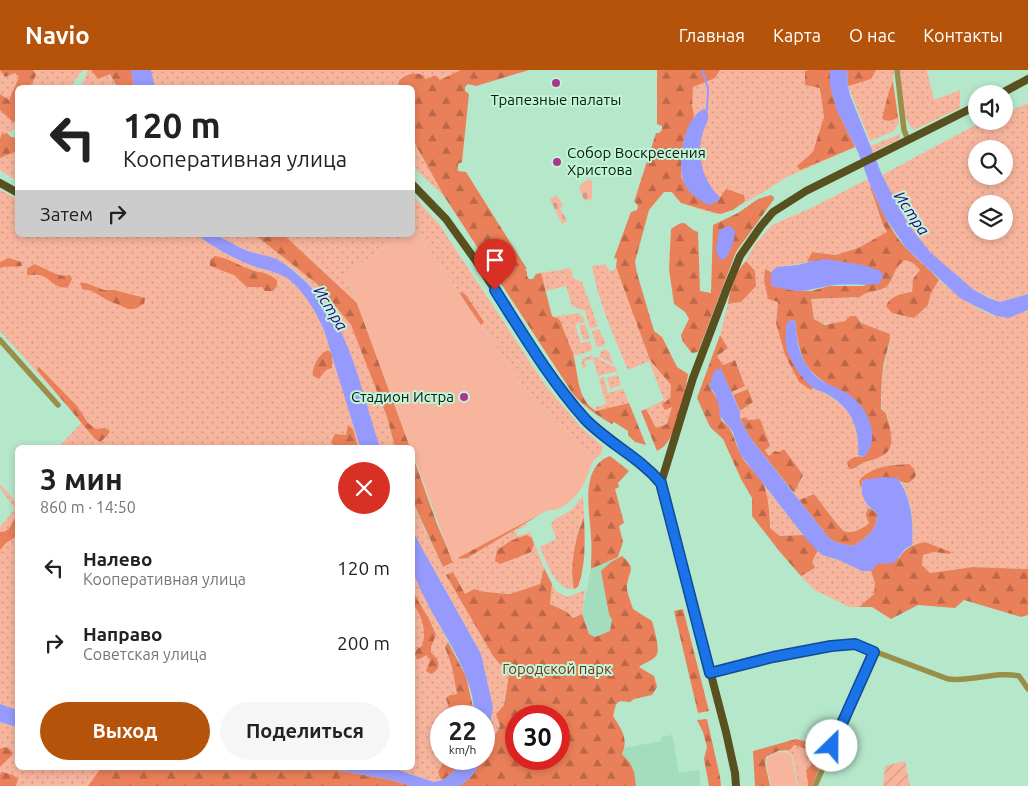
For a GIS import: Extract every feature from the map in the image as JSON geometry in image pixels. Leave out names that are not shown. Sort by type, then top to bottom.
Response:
[{"type":"main road","points":[[1013,87],[1028,79]]},
{"type":"main road","points":[[661,483],[693,378],[727,288],[740,256],[761,226],[773,212],[806,191],[968,110]]},
{"type":"main road","points":[[0,183],[15,191]]},
{"type":"main road","points":[[415,187],[446,219],[476,260],[554,380],[586,419],[601,433],[649,469],[661,483],[726,732],[736,786]]},
{"type":"street","points":[[897,70],[904,130],[908,140]]},
{"type":"street","points":[[0,340],[58,405]]},
{"type":"street","points":[[710,673],[782,655],[831,646],[855,644],[948,679],[961,681],[1009,674],[1018,676],[1023,680],[1028,689]]},
{"type":"street","points":[[815,786],[874,652]]},
{"type":"shaded area","points":[[618,557],[623,579],[606,650],[589,634],[582,614],[591,569]]},
{"type":"shaded area","points":[[672,735],[679,773],[699,770],[701,786],[622,786],[612,750],[662,741],[661,737]]},
{"type":"green space","points":[[0,70],[83,70],[72,85],[15,85],[15,129],[0,137]]},
{"type":"green space","points":[[0,70],[33,70],[36,75],[31,85],[16,85],[19,77],[15,73],[5,77]]},
{"type":"green space","points":[[88,70],[91,70],[98,79],[109,73],[116,85],[82,85]]},
{"type":"green space","points":[[91,70],[131,70],[134,85],[116,85],[110,74],[98,79]]},
{"type":"green space","points":[[151,70],[529,70],[476,86],[468,84],[155,85]]},
{"type":"green space","points":[[461,70],[529,70],[476,86],[468,84],[465,87],[465,91],[469,94],[462,162],[458,164],[458,171],[466,172],[527,269],[525,269],[529,279],[533,279],[536,274],[541,273],[552,316],[560,320],[573,354],[579,386],[585,400],[596,411],[629,403],[646,445],[635,442],[628,435],[628,431],[596,414],[573,394],[444,196],[415,144],[415,85],[398,85],[401,79],[411,74],[421,74],[425,79],[435,75],[440,80]]},
{"type":"green space","points":[[657,70],[830,70],[830,86],[855,147],[785,178],[725,213],[717,214],[685,204],[679,201],[672,192],[664,192],[656,133],[662,130],[662,126],[657,124]]},
{"type":"green space","points":[[657,70],[720,70],[715,78],[693,87],[692,106],[694,116],[683,142],[681,177],[687,188],[697,198],[717,202],[726,189],[744,195],[745,201],[733,210],[720,214],[681,203],[672,192],[664,192],[649,210],[635,262],[637,273],[654,331],[662,337],[677,367],[688,374],[674,430],[665,445],[657,451],[641,411],[646,409],[656,428],[667,424],[672,407],[665,410],[662,405],[670,398],[671,385],[650,360],[616,267],[617,259],[614,258],[631,212],[637,210],[638,206],[634,202],[656,133],[662,130],[662,126],[657,124]]},
{"type":"green space","points":[[830,70],[834,101],[855,147],[800,170],[797,166],[813,152],[824,117],[820,88],[805,85],[805,71]]},
{"type":"green space","points":[[847,70],[894,70],[893,82],[899,123],[894,131],[870,141],[848,86]]},
{"type":"green space","points":[[847,70],[876,70],[871,79],[848,86]]},
{"type":"green space","points":[[899,70],[927,70],[934,100],[960,90],[960,108],[914,130],[903,110]]},
{"type":"green space","points":[[893,82],[898,118],[889,121],[882,119]]},
{"type":"green space","points":[[15,86],[15,121],[13,122],[0,110],[0,94],[9,100]]},
{"type":"green space","points":[[1028,103],[1028,294],[1000,302],[974,290],[961,280],[930,252],[918,238],[908,224],[882,175],[968,129],[1013,130],[1013,110]]},
{"type":"green space","points":[[7,133],[15,138],[15,152],[0,158],[0,138],[2,134]]},
{"type":"green space","points":[[901,134],[898,140],[873,152],[870,146]]},
{"type":"green space","points":[[15,137],[15,180],[0,170],[0,144]]},
{"type":"green space","points":[[415,144],[416,145],[444,196],[415,169]]},
{"type":"green space","points":[[589,179],[592,181],[592,199],[585,201],[579,189],[581,184]]},
{"type":"green space","points":[[868,179],[882,222],[888,232],[858,248],[836,255],[812,252],[807,262],[783,266],[771,272],[766,269],[778,302],[776,323],[811,390],[813,388],[834,399],[849,413],[854,422],[858,443],[858,455],[852,458],[855,469],[863,463],[873,460],[891,434],[887,413],[882,409],[881,401],[883,376],[890,344],[856,316],[835,324],[820,322],[814,319],[811,299],[860,297],[866,293],[883,289],[891,282],[900,263],[904,260],[913,263],[920,270],[913,279],[912,292],[901,293],[900,315],[907,316],[928,305],[931,293],[939,280],[972,305],[992,315],[1010,317],[1028,310],[1028,569],[973,567],[930,573],[922,565],[923,555],[934,552],[950,554],[925,542],[912,545],[911,513],[908,497],[901,483],[907,484],[909,464],[882,467],[864,476],[859,481],[864,500],[869,508],[866,511],[869,522],[864,528],[850,532],[842,530],[814,494],[799,500],[794,493],[803,475],[779,452],[769,456],[748,420],[745,417],[740,419],[740,411],[753,402],[748,389],[733,395],[731,392],[745,385],[735,360],[723,365],[717,356],[728,348],[720,335],[728,304],[741,302],[755,271],[746,261],[755,244],[772,225],[811,208]]},
{"type":"green space","points":[[869,183],[885,217],[899,240],[939,280],[931,293],[928,305],[914,318],[892,313],[886,306],[893,297],[912,292],[913,279],[920,270],[913,263],[905,260],[898,267],[889,284],[883,289],[866,293],[860,297],[811,299],[814,319],[825,325],[845,321],[850,316],[856,316],[861,323],[890,334],[882,374],[881,409],[886,413],[889,423],[891,445],[889,450],[882,456],[849,469],[847,462],[849,460],[857,456],[864,457],[852,397],[826,383],[810,369],[800,350],[795,320],[789,321],[804,378],[813,388],[811,390],[799,382],[785,355],[776,323],[778,302],[768,299],[764,280],[765,269],[771,272],[771,286],[790,290],[811,291],[829,286],[866,286],[813,261],[807,262],[812,252],[836,255],[858,248],[887,232]]},
{"type":"green space","points":[[0,190],[15,198],[15,237],[200,237],[236,258],[287,278],[306,298],[324,330],[359,445],[61,445],[82,422],[0,331]]},
{"type":"green space","points":[[557,195],[563,206],[560,208],[567,221],[562,224],[550,199]]},
{"type":"green space","points":[[771,195],[774,199],[736,252],[698,352],[692,353],[683,342],[681,335],[689,319],[685,312],[674,304],[669,269],[671,229],[683,223],[698,232],[700,291],[711,293],[713,225],[738,213],[758,199]]},
{"type":"green space","points":[[415,198],[439,224],[545,385],[580,426],[603,447],[601,454],[595,459],[522,384],[415,229]]},
{"type":"green space","name":"Стадион Истра","points":[[415,229],[522,384],[595,459],[585,482],[569,503],[559,509],[548,510],[452,561],[415,459],[415,445],[409,445],[345,274],[401,237],[415,237]]},
{"type":"green space","points":[[219,237],[258,237],[317,284],[352,326],[387,417],[394,445],[379,445],[349,351],[327,306],[311,286],[292,269],[282,263]]},
{"type":"green space","points":[[258,237],[286,237],[357,303],[409,445],[394,445],[387,417],[351,325],[317,284]]},
{"type":"green space","points":[[286,237],[401,237],[345,274],[357,303]]},
{"type":"green space","points":[[215,256],[270,275],[277,280],[277,286],[273,291],[265,291],[262,287],[247,287],[234,275],[210,266],[210,260]]},
{"type":"green space","points":[[9,258],[21,262],[22,266],[0,268],[0,262]]},
{"type":"green space","points":[[746,261],[755,271],[756,286],[741,302],[728,304],[734,281]]},
{"type":"green space","points":[[34,264],[56,274],[70,275],[72,279],[68,287],[57,286],[41,275],[27,275],[27,269]]},
{"type":"green space","points":[[606,264],[610,271],[616,267],[650,360],[671,385],[670,398],[672,407],[667,424],[656,428],[646,409],[664,400],[649,361],[628,370],[598,293],[592,266]]},
{"type":"green space","points":[[571,268],[573,278],[582,282],[598,326],[590,329],[585,311],[572,306],[566,286],[545,291],[541,273]]},
{"type":"green space","points":[[80,283],[145,298],[144,304],[134,309],[128,309],[92,291],[82,289]]},
{"type":"green space","points":[[459,292],[465,294],[484,322],[480,326]]},
{"type":"green space","points":[[579,313],[585,322],[576,324],[580,341],[581,343],[590,341],[592,348],[591,351],[573,356],[560,321],[552,317]]},
{"type":"green space","points":[[585,324],[590,338],[583,340],[579,325]]},
{"type":"green space","points":[[599,329],[605,342],[600,347],[596,346],[592,331]]},
{"type":"green space","points":[[720,335],[728,348],[717,356],[723,365],[735,360],[745,386],[731,392],[721,369],[711,390],[720,408],[721,420],[731,431],[742,457],[764,485],[767,495],[770,528],[780,536],[803,535],[818,550],[812,562],[815,568],[801,576],[752,516],[752,498],[723,439],[710,427],[697,398]]},
{"type":"green space","points":[[605,349],[609,352],[613,364],[599,357],[601,351]]},
{"type":"green space","points":[[328,350],[332,354],[332,368],[326,370],[319,379],[313,376],[315,364],[319,357]]},
{"type":"green space","points":[[592,355],[593,358],[596,357],[615,367],[617,371],[598,376],[593,359],[585,361],[586,367],[582,368],[582,359]]},
{"type":"green space","points":[[39,367],[77,406],[88,423],[96,429],[105,428],[110,431],[107,436],[100,442],[95,439],[37,370]]},
{"type":"green space","points":[[618,375],[621,385],[610,389],[607,378]]},
{"type":"green space","points":[[604,377],[608,393],[623,389],[629,403],[596,411],[595,407],[606,404],[599,379]]},
{"type":"green space","points":[[748,389],[753,402],[740,411],[733,395]]},
{"type":"green space","points":[[745,417],[748,420],[760,419],[770,446],[765,450],[769,456],[775,451],[779,452],[784,449],[803,475],[794,493],[751,439],[740,419]]},
{"type":"green space","points":[[348,425],[353,429],[357,445],[333,445],[331,442],[335,434],[346,435]]},
{"type":"green space","points":[[610,456],[629,471],[618,483],[619,487],[615,489],[624,523],[619,526],[623,542],[618,557],[591,569],[588,504],[590,480],[600,462]]},
{"type":"green space","points":[[415,462],[453,562],[443,567],[415,506]]},
{"type":"green space","points":[[909,464],[914,469],[916,475],[910,482],[905,483],[896,478],[863,480],[861,489],[859,481],[869,472],[888,466]]},
{"type":"green space","points":[[0,484],[15,501],[15,509],[0,488]]},
{"type":"green space","points":[[763,484],[803,535],[780,536],[770,528],[770,516]]},
{"type":"green space","points":[[814,494],[844,531],[857,530],[869,523],[866,512],[869,508],[877,513],[876,524],[867,537],[853,546],[837,543],[828,537],[799,500]]},
{"type":"green space","points":[[583,496],[584,517],[579,526],[572,583],[574,589],[567,588],[556,580],[548,567],[540,547],[556,539],[551,524],[554,520],[571,510]]},
{"type":"green space","points":[[415,508],[443,567],[526,522],[527,525],[515,531],[518,536],[530,532],[544,568],[540,584],[510,594],[474,589],[465,594],[453,572],[447,575],[493,656],[509,675],[500,725],[495,735],[495,705],[493,705],[481,654],[415,536]]},
{"type":"green space","points":[[15,509],[15,709],[0,704],[0,527]]},
{"type":"green space","points":[[539,515],[467,558],[459,559],[458,553]]},
{"type":"green space","points":[[584,517],[584,561],[578,587],[574,589],[572,573],[574,552],[578,532]]},
{"type":"green space","points":[[15,518],[15,537],[0,550],[0,532],[9,529]]},
{"type":"green space","points":[[527,535],[532,538],[534,545],[531,552],[500,564],[495,561],[497,550],[512,540]]},
{"type":"green space","points":[[925,542],[951,552],[950,554],[934,552],[923,555],[922,565],[930,573],[973,567],[1028,569],[1028,615],[1021,617],[964,600],[955,608],[918,605],[891,619],[872,607],[859,607],[874,594],[875,583],[871,571],[877,564],[899,558],[910,547]]},
{"type":"green space","points":[[818,550],[822,555],[839,560],[862,571],[871,571],[875,583],[874,594],[859,607],[849,607],[813,589],[801,576],[815,568],[812,562]]},
{"type":"green space","name":"Городской парк","points":[[622,556],[627,560],[631,570],[627,587],[633,609],[652,621],[657,644],[656,656],[639,667],[654,676],[657,687],[652,695],[634,699],[630,702],[620,701],[616,704],[613,716],[623,734],[625,743],[622,754],[630,763],[634,772],[636,786],[459,786],[470,778],[476,770],[495,770],[495,735],[500,726],[496,714],[504,705],[509,675],[493,656],[446,575],[453,572],[465,594],[474,589],[510,594],[540,584],[544,568],[552,584],[550,604],[567,612],[573,618],[582,614],[589,634],[595,637],[610,631],[612,620],[609,614],[601,571],[611,562]]},
{"type":"green space","points":[[415,574],[448,642],[445,647],[452,667],[457,694],[446,698],[448,705],[430,705],[430,770],[439,770],[440,778],[443,780],[434,782],[398,770],[415,770]]},
{"type":"green space","points":[[552,584],[556,591],[568,597],[585,590],[582,614],[573,618],[567,612],[550,604]]},
{"type":"green space","points":[[415,595],[436,635],[431,647],[431,653],[439,664],[435,672],[431,674],[426,671],[430,660],[427,655],[417,660],[415,654],[417,649],[422,646],[424,635],[419,613],[415,607]]},
{"type":"green space","points":[[683,609],[709,711],[698,713],[674,611]]},
{"type":"green space","points":[[448,642],[466,676],[473,705],[448,705],[446,698],[457,694],[452,667],[445,647]]},
{"type":"green space","points":[[707,719],[721,786],[709,786],[704,759],[707,747],[697,720]]},
{"type":"green space","points":[[0,722],[15,726],[15,770],[335,770],[393,786],[0,786]]},
{"type":"green space","points":[[796,739],[828,747],[812,786],[808,786],[806,770],[811,765],[810,750],[794,745],[790,750],[778,751],[766,757],[765,763],[770,786],[755,786],[753,751]]},
{"type":"green space","points":[[794,745],[810,750],[811,765],[806,770],[809,786],[798,786],[793,757],[786,751]]},
{"type":"green space","points":[[4,747],[10,749],[13,754],[0,767],[0,749]]},
{"type":"green space","points":[[804,751],[806,768],[798,769],[796,752]]},
{"type":"green space","points":[[778,752],[789,753],[792,757],[797,786],[771,786],[766,763],[767,758]]},
{"type":"green space","points":[[905,761],[910,786],[883,786],[885,766]]},
{"type":"green space","points":[[100,770],[336,770],[392,780],[411,786],[88,786]]},
{"type":"green space","points":[[439,770],[454,770],[443,780],[438,772]]},
{"type":"green space","points":[[806,770],[808,783],[800,784],[798,771]]},
{"type":"green space","points":[[2,772],[13,775],[18,779],[16,786],[0,786],[0,774]]},
{"type":"water","points":[[131,70],[151,70],[155,85],[134,85]]},
{"type":"water","points":[[830,70],[847,70],[850,95],[882,175],[908,224],[930,252],[974,290],[989,298],[1000,302],[1028,294],[1028,310],[1009,318],[996,316],[975,306],[960,298],[906,248],[884,216],[858,152],[837,111],[830,86]]},
{"type":"water","points":[[704,109],[707,110],[708,116],[701,140],[702,167],[709,183],[720,197],[717,202],[709,205],[689,191],[683,180],[681,170],[681,158],[686,133],[697,114]]},
{"type":"water","points":[[730,226],[735,231],[734,238],[724,260],[719,258],[716,250],[719,231]]},
{"type":"water","points":[[200,237],[219,237],[248,251],[278,260],[304,280],[320,297],[333,316],[352,358],[379,445],[359,445],[324,330],[302,292],[282,275],[253,266]]},
{"type":"water","points":[[826,259],[863,265],[881,271],[883,277],[879,284],[834,285],[804,291],[771,286],[771,272],[777,267]]},
{"type":"water","points":[[795,320],[797,340],[810,370],[819,379],[852,397],[868,417],[871,425],[872,442],[864,457],[858,455],[856,429],[844,407],[838,401],[808,383],[792,362],[786,345],[786,325],[789,321]]},
{"type":"water","points":[[721,369],[740,412],[740,419],[751,439],[828,537],[837,543],[853,546],[867,537],[876,524],[877,513],[869,507],[864,499],[862,490],[863,480],[884,477],[897,478],[906,493],[911,510],[913,537],[912,545],[905,549],[894,563],[877,564],[871,571],[862,571],[839,560],[822,555],[807,540],[740,454],[733,432],[719,415],[720,409],[715,394],[709,386],[715,370]]},
{"type":"water","points":[[415,536],[481,654],[493,705],[473,705],[459,660],[429,607],[415,576]]},
{"type":"water","points":[[0,704],[15,709],[15,726],[0,722]]},
{"type":"water","points":[[336,770],[398,770],[434,782],[443,780],[454,770],[476,770],[467,781],[459,786],[411,786],[392,780]]},
{"type":"waterway","points":[[702,70],[708,88],[707,110]]},
{"type":"place","name":"Трапезные палаты","points":[[556,83]]},
{"type":"place","name":"Собор Воскресения Христова","points":[[557,162]]},
{"type":"place","name":"Стадион Истра","points":[[464,397]]},
{"type":"route","points":[[495,290],[554,380],[586,419],[601,433],[649,469],[661,483],[710,673],[799,651],[843,644],[855,644],[874,652],[832,746]]},
{"type":"water label","name":"Истра","points":[[912,213]]},
{"type":"water label","name":"Истра","points":[[331,308]]}]
